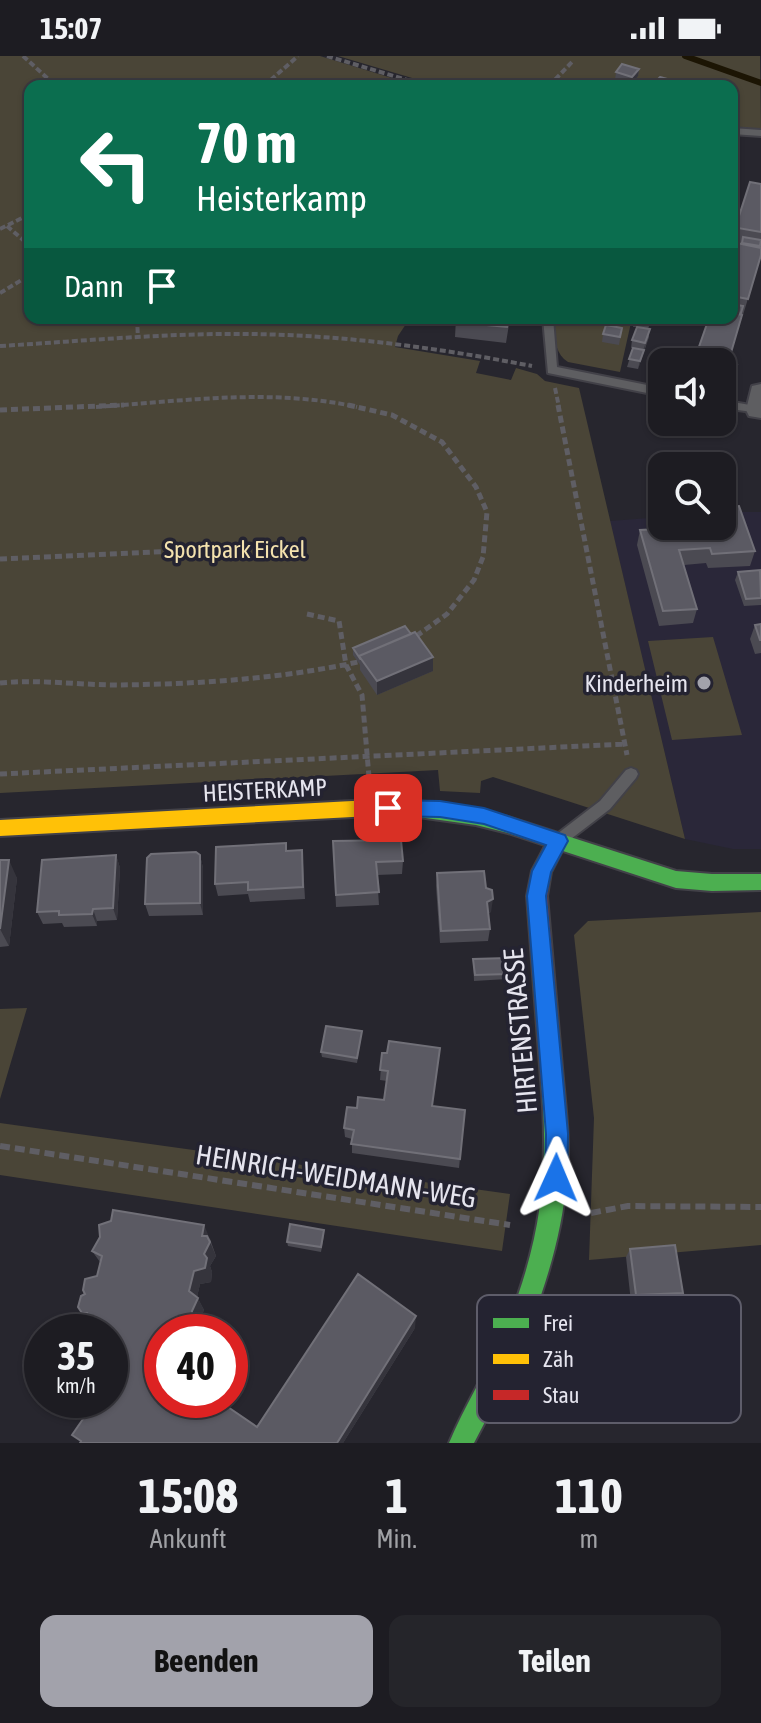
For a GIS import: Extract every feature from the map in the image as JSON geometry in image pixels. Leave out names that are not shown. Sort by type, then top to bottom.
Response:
[{"type":"street","name":"HEISTERKAMP","points":[[0,828],[371,808],[440,809],[484,816],[665,877],[709,883],[761,882]]},
{"type":"street","name":"HIRTENSTRASSE","points":[[529,1295],[550,1222],[557,1134],[537,896],[542,871],[558,841]]},
{"type":"lane","points":[[738,131],[761,133]]},
{"type":"lane","points":[[548,324],[552,370],[648,389]]},
{"type":"lane","points":[[736,404],[760,404]]},
{"type":"lane","points":[[558,841],[605,805],[631,774]]},
{"type":"path","points":[[23,56],[49,80]]},
{"type":"path","points":[[271,80],[298,56]]},
{"type":"path","points":[[327,56],[407,80]]},
{"type":"path","points":[[555,80],[572,62]]},
{"type":"path","points":[[0,229],[24,217]]},
{"type":"path","points":[[7,226],[24,241]]},
{"type":"path","points":[[0,293],[24,279]]},
{"type":"path","points":[[137,324],[138,339]]},
{"type":"path","points":[[0,346],[230,335],[320,337],[433,348],[552,370],[631,774]]},
{"type":"path","points":[[0,410],[45,412],[205,399],[313,399],[353,403],[389,414],[426,431],[461,458],[488,516],[481,574],[457,604],[421,635],[410,640]]},
{"type":"path","points":[[0,559],[285,546]]},
{"type":"path","points":[[307,614],[317,615],[325,621],[339,621],[346,665],[362,695],[371,808]]},
{"type":"path","points":[[0,683],[18,680],[116,685],[246,678],[358,662]]},
{"type":"path","points":[[0,774],[625,744]]},
{"type":"path","name":"HEINRICH-WEIDMANN-WEG","points":[[0,1146],[506,1225],[550,1222],[628,1206],[761,1207]]},
{"type":"shaded area","name":"Kinderheim","points":[[736,512],[761,512],[761,849],[733,849],[685,839],[610,521],[648,518],[648,540],[736,540]]},
{"type":"green space","name":"Sportpark Eickel","points":[[0,56],[320,56],[398,80],[24,80],[24,324],[406,324],[395,347],[480,361],[476,373],[511,380],[516,368],[537,374],[545,381],[579,388],[685,839],[493,777],[481,781],[480,793],[440,791],[438,770],[0,793]]},
{"type":"green space","points":[[338,56],[760,56],[761,130],[738,128],[738,80],[419,80]]},
{"type":"green space","points":[[555,324],[631,324],[620,372],[568,362],[557,348]]},
{"type":"green space","points":[[713,637],[742,735],[672,740],[648,641]]},
{"type":"green space","points":[[761,912],[761,1245],[589,1260],[594,1118],[574,935],[588,921]]},
{"type":"green space","points":[[27,1008],[0,1099],[0,1009]]},
{"type":"green space","points":[[0,1123],[510,1194],[502,1251],[0,1175]]},
{"type":"building","points":[[622,64],[639,69],[632,77],[616,72]]},
{"type":"building","points":[[750,182],[761,184],[761,232],[738,228]]},
{"type":"building","points":[[743,237],[761,240],[760,246],[742,243]]},
{"type":"building","points":[[738,243],[761,248],[748,299],[738,297]]},
{"type":"building","points":[[738,314],[742,315],[732,348],[699,348],[707,324],[738,324]]},
{"type":"building","points":[[476,324],[508,324],[507,327]]},
{"type":"building","points":[[606,325],[622,328],[620,337],[603,334]]},
{"type":"building","points":[[637,327],[650,329],[645,343],[632,340]]},
{"type":"building","points":[[633,348],[644,350],[640,361],[629,359]]},
{"type":"building","points":[[736,506],[739,506],[755,551],[712,554],[710,548],[679,550],[697,609],[663,611],[640,530],[648,530],[648,540],[736,540]]},
{"type":"building","points":[[760,570],[761,598],[746,599],[738,572]]},
{"type":"building","points":[[761,624],[761,640],[760,640],[755,625]]},
{"type":"building","points":[[405,626],[411,634],[359,657],[353,648]]},
{"type":"building","points":[[415,632],[433,657],[377,681],[359,656]]},
{"type":"building","points":[[401,840],[403,861],[376,862],[379,892],[336,895],[333,841]]},
{"type":"building","points":[[286,843],[286,851],[302,850],[303,887],[248,890],[248,882],[215,884],[216,847]]},
{"type":"building","points":[[196,852],[200,855],[200,903],[145,904],[147,858],[151,854]]},
{"type":"building","points":[[116,855],[113,908],[93,909],[92,914],[37,912],[42,860]]},
{"type":"building","points":[[0,860],[9,860],[0,929]]},
{"type":"building","points":[[484,871],[486,888],[492,890],[493,899],[487,902],[490,929],[441,931],[437,873]]},
{"type":"building","points":[[507,958],[508,974],[475,975],[473,959]]},
{"type":"building","points":[[326,1026],[362,1031],[357,1058],[321,1052]]},
{"type":"building","points":[[389,1041],[440,1048],[432,1106],[465,1110],[460,1159],[351,1144],[354,1130],[344,1128],[347,1107],[357,1108],[358,1097],[384,1100],[388,1071],[380,1070],[382,1053],[387,1053]]},
{"type":"building","points":[[113,1210],[204,1225],[202,1236],[207,1236],[210,1242],[204,1254],[207,1258],[205,1268],[194,1271],[189,1291],[198,1298],[192,1314],[144,1314],[144,1418],[244,1418],[257,1427],[358,1274],[416,1316],[337,1443],[80,1443],[72,1435],[82,1418],[128,1418],[128,1314],[87,1314],[78,1307],[81,1296],[85,1294],[85,1279],[97,1276],[102,1256],[92,1251],[100,1237],[99,1225],[111,1221]]},
{"type":"building","points":[[290,1224],[324,1230],[321,1247],[287,1242]]},
{"type":"building","points":[[675,1245],[683,1293],[636,1295],[630,1249]]},
{"type":"waterway","points":[[685,56],[761,83]]},
{"type":"traffic: fast","points":[[411,809],[444,811],[508,825],[676,880],[761,882]]},
{"type":"traffic: fast","points":[[529,1295],[544,1248],[556,1177],[552,1079]]},
{"type":"traffic: fast","points":[[461,1443],[477,1412]]},
{"type":"traffic: slow","points":[[0,828],[371,808],[411,809]]},
{"type":"traffic: jam","points":[[552,1079],[537,896],[542,871],[558,841]]},
{"type":"place","name":"Kinderheim","points":[[704,683]]},
{"type":"route","points":[[388,808],[440,809],[484,816],[558,841],[542,871],[537,896],[557,1134],[556,1178]]}]
